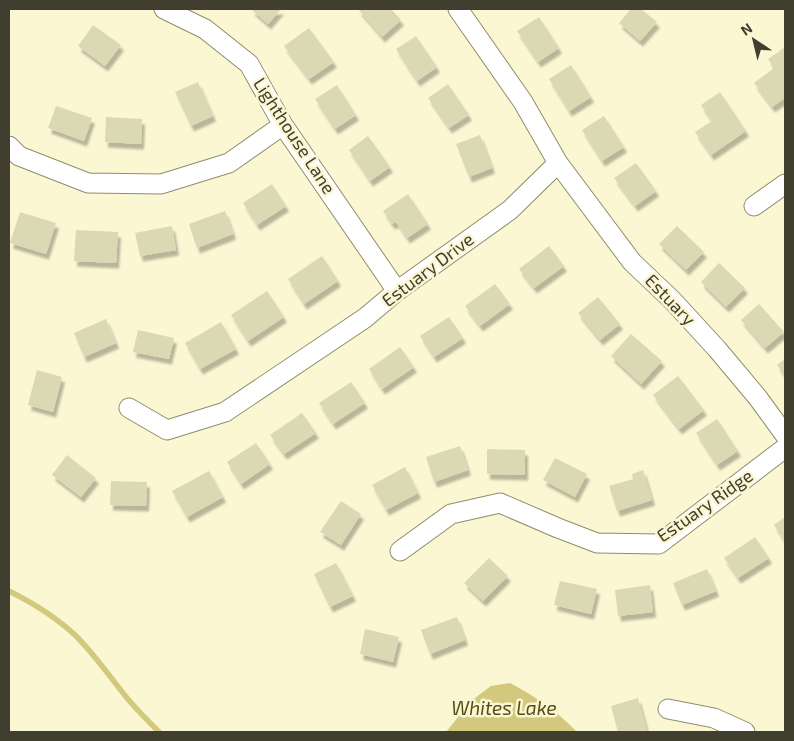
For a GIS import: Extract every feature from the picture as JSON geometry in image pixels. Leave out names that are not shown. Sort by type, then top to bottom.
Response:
[{"type":"street","name":"Lighthouse Lane","points":[[164,9],[205,29],[248,64],[283,125],[397,291]]},
{"type":"street","points":[[458,9],[523,102],[558,163]]},
{"type":"street","points":[[9,146],[19,156],[88,184],[161,184],[229,163],[283,125]]},
{"type":"street","name":"Estuary Drive","points":[[129,408],[167,430],[225,412],[365,318],[397,291],[510,210],[558,163]]},
{"type":"street","name":"Estuary","points":[[558,163],[632,262],[672,300],[717,349],[758,398],[785,435]]},
{"type":"street","points":[[754,206],[785,184]]},
{"type":"street","name":"Estuary Ridge","points":[[400,551],[452,514],[500,503],[597,543],[659,544],[785,448]]},
{"type":"street","points":[[668,709],[714,718],[745,732]]},
{"type":"water","name":"Whites Lake","points":[[510,683],[546,705],[577,732],[446,732],[471,701],[491,686]]},
{"type":"building","points":[[251,9],[281,9],[268,24]]},
{"type":"building","points":[[358,9],[391,9],[401,20],[382,37]]},
{"type":"building","points":[[631,9],[641,9],[657,22],[640,41],[619,23]]},
{"type":"building","points":[[539,17],[559,48],[538,62],[517,31]]},
{"type":"building","points":[[93,25],[121,45],[105,66],[78,46]]},
{"type":"building","points":[[309,28],[334,62],[309,79],[284,46]]},
{"type":"building","points":[[416,36],[437,67],[417,81],[396,49]]},
{"type":"building","points":[[785,47],[785,98],[772,107],[754,83],[774,68],[768,59]]},
{"type":"building","points":[[571,65],[591,97],[569,111],[549,79]]},
{"type":"building","points":[[198,82],[213,116],[191,126],[175,92]]},
{"type":"building","points":[[448,84],[469,115],[449,128],[428,98]]},
{"type":"building","points":[[337,85],[356,115],[335,129],[315,99]]},
{"type":"building","points":[[720,92],[746,131],[711,155],[695,132],[712,121],[701,105]]},
{"type":"building","points":[[56,106],[92,118],[84,141],[48,128]]},
{"type":"building","points":[[604,116],[624,147],[602,161],[582,130]]},
{"type":"building","points":[[106,117],[142,119],[141,144],[105,142]]},
{"type":"building","points":[[480,135],[492,168],[469,177],[456,144]]},
{"type":"building","points":[[368,136],[390,167],[370,181],[349,150]]},
{"type":"building","points":[[636,163],[656,191],[635,206],[614,178]]},
{"type":"building","points":[[272,184],[286,206],[257,225],[243,203]]},
{"type":"building","points":[[408,194],[428,224],[407,238],[396,222],[392,224],[383,211]]},
{"type":"building","points":[[225,211],[233,234],[197,248],[189,224]]},
{"type":"building","points":[[20,212],[56,223],[46,254],[10,243]]},
{"type":"building","points":[[172,226],[176,250],[140,256],[135,233]]},
{"type":"building","points":[[677,226],[704,252],[686,270],[659,244]]},
{"type":"building","points":[[76,230],[118,232],[116,263],[74,261]]},
{"type":"building","points":[[549,246],[564,266],[534,288],[519,269]]},
{"type":"building","points":[[322,256],[338,281],[304,304],[288,279]]},
{"type":"building","points":[[719,263],[745,288],[726,307],[701,282]]},
{"type":"building","points":[[495,284],[510,304],[480,326],[465,306]]},
{"type":"building","points":[[267,291],[284,317],[248,341],[231,315]]},
{"type":"building","points":[[598,297],[620,324],[600,340],[578,313]]},
{"type":"building","points":[[759,304],[784,332],[765,348],[741,320]]},
{"type":"building","points":[[449,317],[463,338],[434,357],[420,336]]},
{"type":"building","points":[[106,319],[116,343],[84,357],[74,333]]},
{"type":"building","points":[[221,322],[236,349],[200,369],[185,343]]},
{"type":"building","points":[[138,330],[174,338],[169,359],[133,352]]},
{"type":"building","points":[[631,334],[662,361],[641,384],[611,356]]},
{"type":"building","points":[[400,347],[414,367],[382,389],[369,369]]},
{"type":"building","points":[[785,359],[785,376],[777,365]]},
{"type":"building","points":[[37,370],[62,377],[53,412],[28,405]]},
{"type":"building","points":[[678,376],[704,410],[679,429],[653,395]]},
{"type":"building","points":[[351,382],[365,403],[333,424],[319,403]]},
{"type":"building","points":[[302,413],[316,433],[284,454],[270,435]]},
{"type":"building","points":[[717,419],[738,451],[717,465],[696,433]]},
{"type":"building","points":[[256,443],[270,464],[241,484],[227,462]]},
{"type":"building","points":[[460,446],[468,470],[434,482],[426,457]]},
{"type":"building","points":[[487,449],[525,450],[525,475],[487,474]]},
{"type":"building","points":[[67,455],[96,478],[81,497],[52,475]]},
{"type":"building","points":[[555,458],[587,474],[575,497],[543,480]]},
{"type":"building","points":[[405,467],[418,493],[386,510],[372,485]]},
{"type":"building","points":[[643,470],[652,500],[617,511],[609,486],[633,479],[632,474]]},
{"type":"building","points":[[209,471],[223,497],[187,517],[172,491]]},
{"type":"building","points":[[111,481],[147,482],[146,506],[110,505]]},
{"type":"building","points":[[341,501],[361,514],[341,545],[320,532]]},
{"type":"building","points":[[785,517],[785,542],[774,525]]},
{"type":"building","points":[[755,537],[769,558],[738,578],[724,558]]},
{"type":"building","points":[[489,558],[508,576],[483,601],[464,583]]},
{"type":"building","points":[[336,563],[353,596],[330,607],[314,574]]},
{"type":"building","points":[[707,569],[716,591],[682,605],[673,583]]},
{"type":"building","points":[[560,581],[597,589],[591,614],[554,605]]},
{"type":"building","points":[[650,585],[653,612],[618,616],[615,590]]},
{"type":"building","points":[[457,617],[465,640],[430,654],[421,630]]},
{"type":"building","points":[[365,629],[399,637],[393,662],[360,654]]},
{"type":"building","points":[[638,698],[647,732],[618,732],[611,706]]},
{"type":"waterway","points":[[9,591],[44,611],[76,636],[131,702],[159,732]]}]
